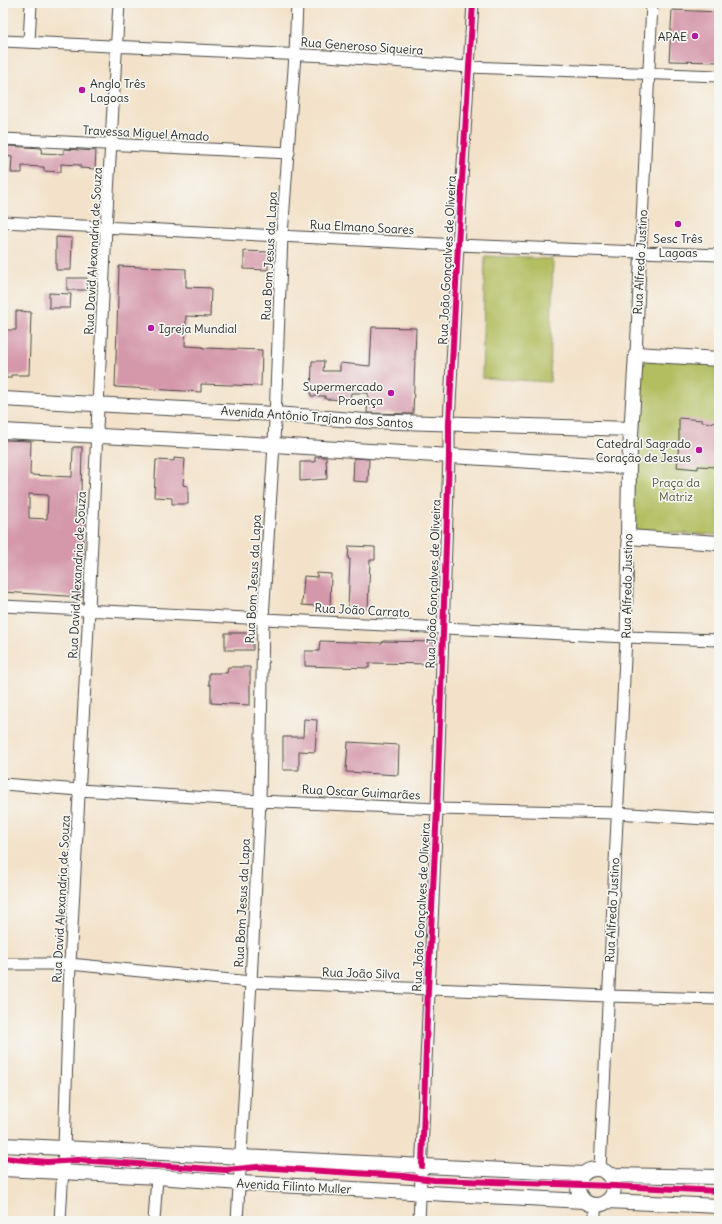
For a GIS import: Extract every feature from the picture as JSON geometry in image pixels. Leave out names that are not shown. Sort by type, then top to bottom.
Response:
[{"type":"main road","points":[[636,354],[719,359]]},
{"type":"main road","name":"Rua Alfredo Justino","points":[[628,537],[629,467],[636,354]]},
{"type":"main road","name":"Avenida Antônio Trajano dos Santos","points":[[3,399],[275,414],[365,421],[631,429]]},
{"type":"main road","points":[[3,431],[274,445],[629,467]]},
{"type":"main road","points":[[628,537],[719,543]]},
{"type":"main road","points":[[3,1145],[583,1174]]},
{"type":"main road","name":"Avenida Filinto Muller","points":[[3,1169],[595,1202],[719,1206]]},
{"type":"main road","points":[[605,1172],[613,1180],[614,1186],[611,1197],[595,1202],[580,1196],[578,1191],[579,1179],[588,1170],[594,1169],[605,1172],[719,1178]]},
{"type":"street","points":[[29,42],[31,3]]},
{"type":"street","name":"Rua David Alexandria de Souza","points":[[63,1172],[70,964],[89,609],[106,228],[119,3]]},
{"type":"street","name":"Rua Bom Jesus da Lapa","points":[[238,1221],[260,801],[263,618],[274,445],[282,235],[295,55],[297,3]]},
{"type":"street","name":"Rua João Gonçalves de Oliveira","points":[[421,1193],[428,989],[437,809],[449,424],[458,245],[473,3]]},
{"type":"street","name":"Rua Alfredo Justino","points":[[636,354],[652,3]]},
{"type":"street","name":"Rua Generoso Siqueira","points":[[3,41],[295,55],[469,67],[719,76]]},
{"type":"street","name":"Travessa Miguel Amado","points":[[3,139],[288,153]]},
{"type":"street","name":"Rua Elmano Soares","points":[[3,222],[458,245],[719,255]]},
{"type":"street","name":"Rua Alfredo Justino","points":[[605,1172],[608,996],[626,637],[628,537]]},
{"type":"street","name":"Rua João Carrato","points":[[3,606],[89,609],[626,637],[719,640]]},
{"type":"street","name":"Rua Oscar Guimarães","points":[[3,784],[260,801],[437,809],[617,813],[719,820]]},
{"type":"street","name":"Rua João Silva","points":[[3,964],[70,964],[251,982],[719,999]]},
{"type":"street","points":[[60,1221],[63,1172]]},
{"type":"street","points":[[154,1221],[157,1177]]},
{"type":"street","points":[[419,1221],[421,1193]]},
{"type":"street","points":[[595,1202],[595,1221]]},
{"type":"green space","points":[[485,256],[553,259],[550,382],[482,378]]},
{"type":"green space","name":"Praça da Matriz","points":[[640,355],[719,363],[719,535],[631,531]]},
{"type":"building","name":"APAE","points":[[672,10],[719,12],[719,62],[669,61]]},
{"type":"building","points":[[6,146],[42,148],[41,153],[64,154],[64,149],[96,151],[95,169],[80,168],[80,165],[61,164],[61,172],[44,171],[44,167],[22,166],[22,173],[11,173],[12,157],[5,156]]},
{"type":"building","points":[[56,237],[72,238],[71,270],[56,270]]},
{"type":"building","points":[[244,251],[268,252],[268,270],[244,269]]},
{"type":"building","name":"Igreja Mundial","points":[[119,266],[186,269],[186,287],[211,288],[210,317],[186,316],[185,346],[262,350],[261,386],[201,384],[201,392],[115,387]]},
{"type":"building","points":[[67,278],[87,278],[87,290],[67,290]]},
{"type":"building","points":[[49,293],[71,294],[70,308],[49,308]]},
{"type":"building","points":[[16,311],[31,312],[29,375],[11,375],[11,378],[3,378],[3,330],[16,330]]},
{"type":"building","name":"Supermercado Proença","points":[[372,327],[416,328],[413,414],[367,413],[368,393],[351,393],[350,400],[325,399],[325,396],[311,396],[312,361],[324,361],[323,371],[340,371],[340,363],[370,366]]},
{"type":"building","name":"Catedral Sagrado Coração de Jesus","points":[[679,418],[719,423],[719,461],[716,461],[716,467],[698,466],[698,469],[677,467]]},
{"type":"building","points":[[3,440],[31,441],[30,475],[72,477],[73,447],[82,447],[81,494],[77,494],[75,520],[84,521],[82,597],[3,592]],"holes":[[[29,494],[48,495],[47,519],[29,518]]]},
{"type":"building","points":[[315,457],[326,457],[327,479],[300,481],[300,462],[315,462]]},
{"type":"building","points":[[174,458],[185,459],[183,485],[188,486],[188,504],[172,504],[172,498],[154,497],[156,460],[174,461]]},
{"type":"building","points":[[354,458],[369,459],[368,482],[353,481]]},
{"type":"building","points":[[349,546],[375,547],[375,560],[370,560],[368,609],[348,608],[350,559],[348,559]]},
{"type":"building","points":[[317,573],[331,574],[330,608],[302,605],[304,576],[317,577]]},
{"type":"building","points":[[225,633],[253,633],[253,650],[225,650]]},
{"type":"building","points":[[320,641],[382,643],[383,641],[434,642],[434,664],[369,663],[369,668],[305,666],[305,651],[319,651]]},
{"type":"building","points":[[228,667],[250,667],[250,705],[211,703],[209,673],[227,673]]},
{"type":"building","points":[[304,719],[317,720],[315,752],[299,751],[299,770],[283,770],[283,737],[303,737]]},
{"type":"building","points":[[348,742],[399,745],[398,775],[346,772]]},
{"type":"cycle path","points":[[422,1166],[428,989],[437,809],[449,424],[458,245],[473,3]]},
{"type":"cycle path","points":[[3,1158],[47,1162],[78,1160],[226,1170],[258,1167],[403,1176],[434,1180],[719,1191]]},
{"type":"place","name":"APAE","points":[[695,36]]},
{"type":"place","name":"Anglo Três Lagoas","points":[[82,90]]},
{"type":"place","name":"Sesc Três Lagoas","points":[[678,224]]},
{"type":"place","name":"Igreja Mundial","points":[[151,328]]},
{"type":"place","name":"Supermercado Proença","points":[[391,393]]},
{"type":"place","name":"Catedral Sagrado Coração de Jesus","points":[[699,450]]}]
